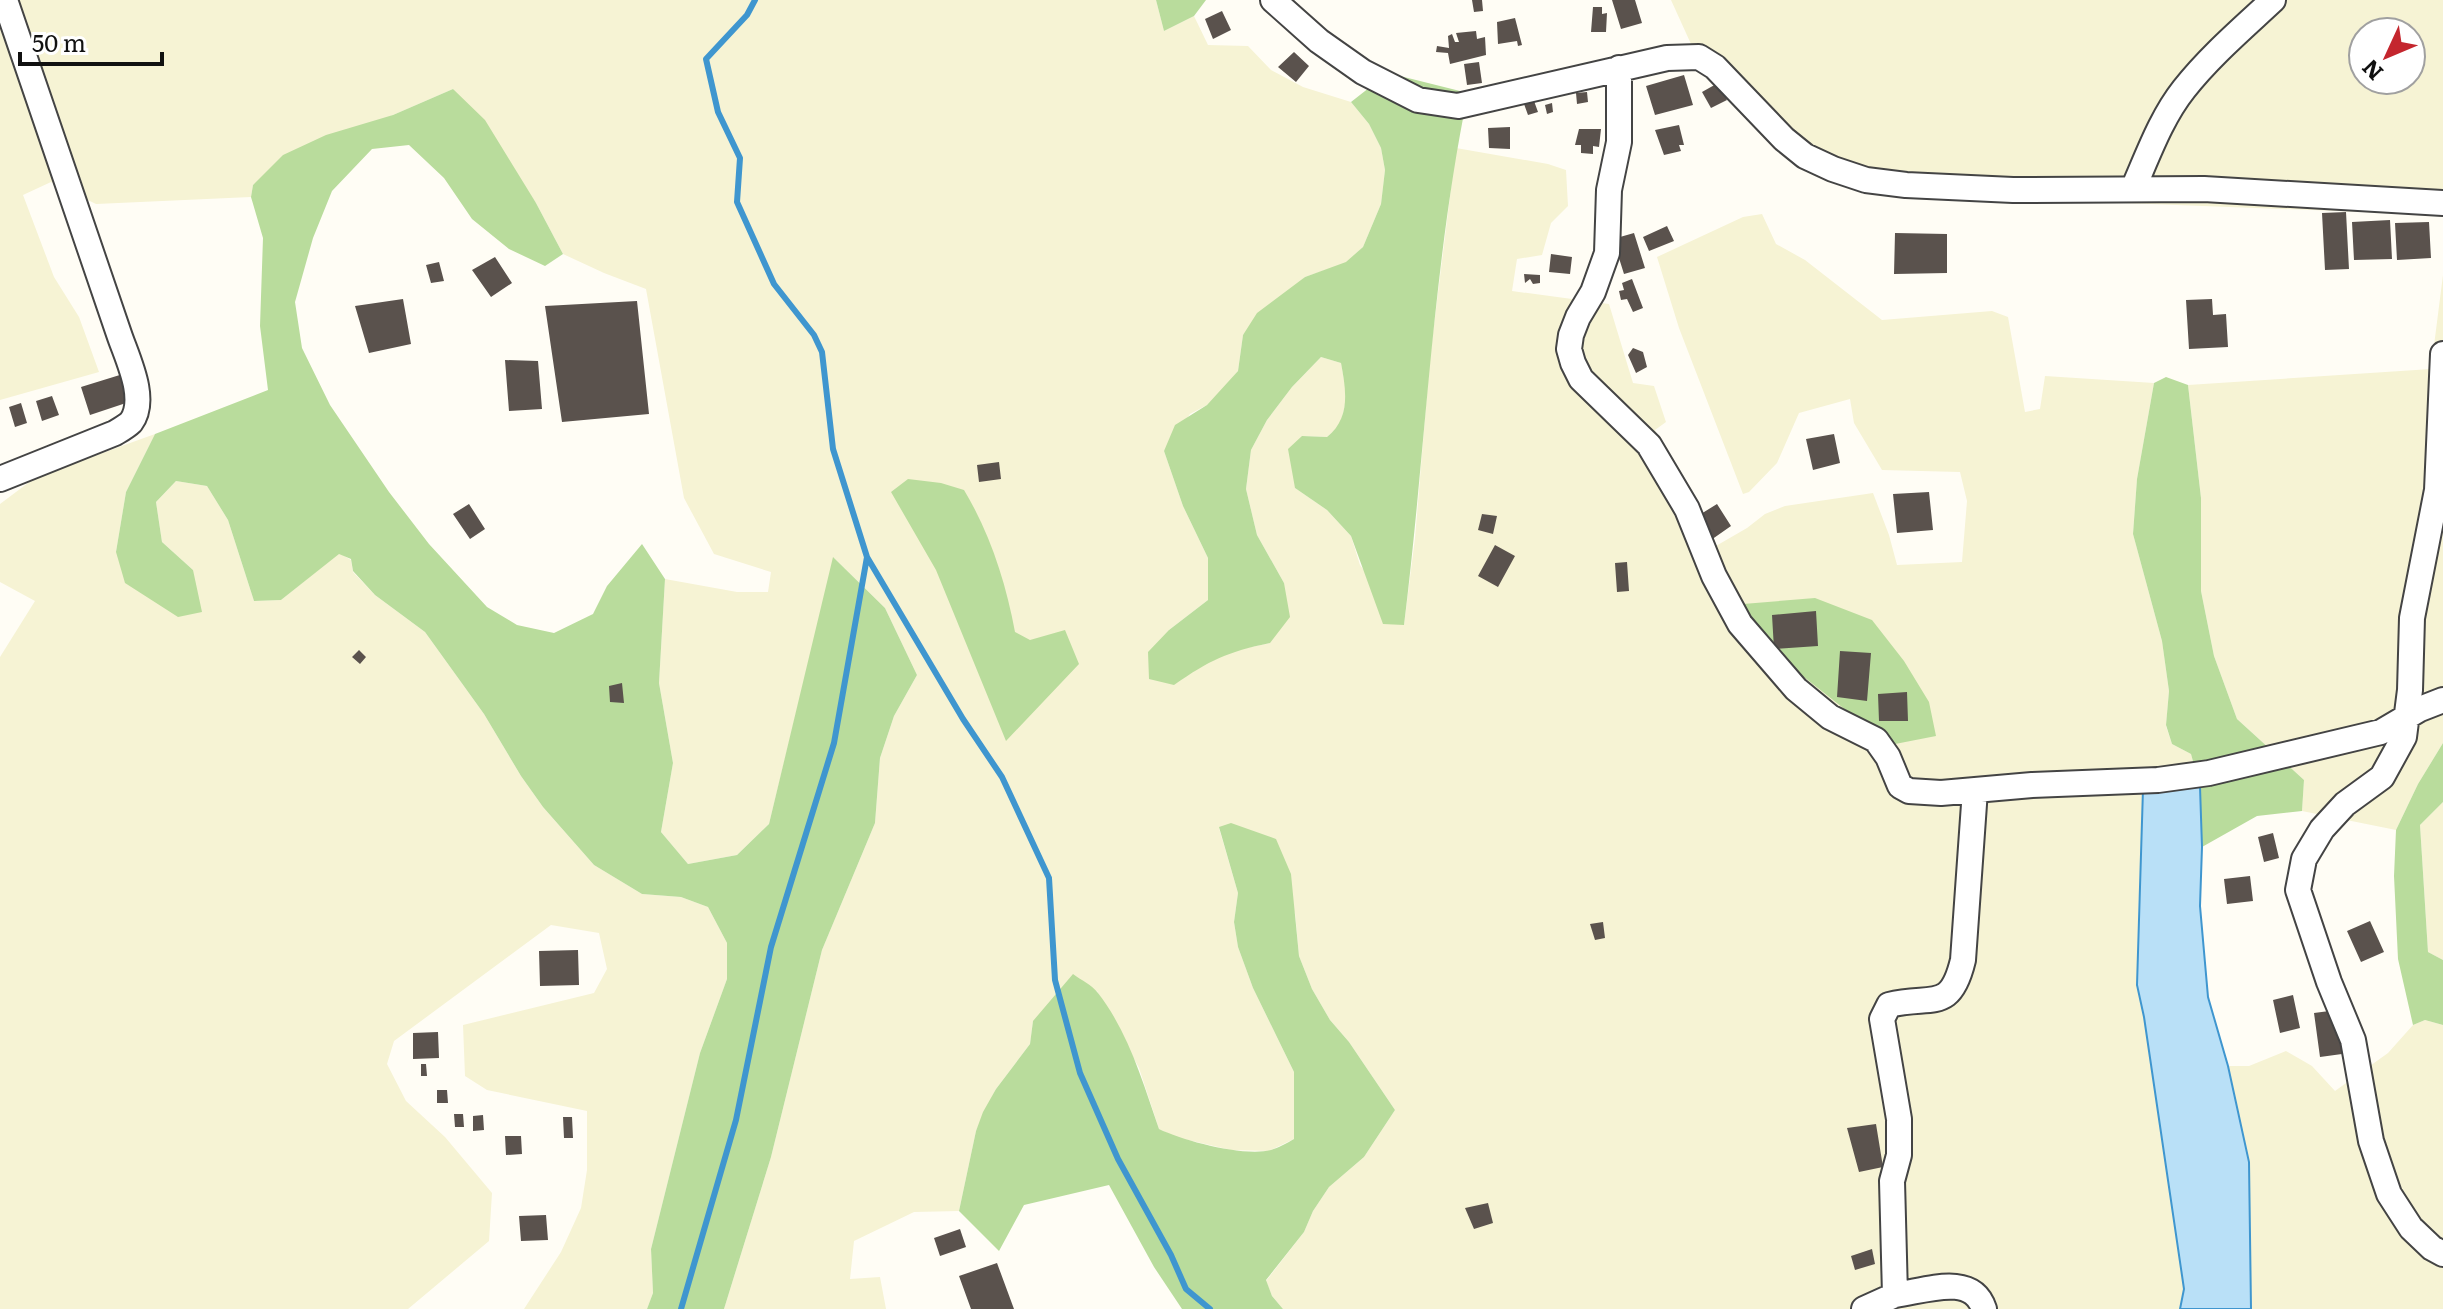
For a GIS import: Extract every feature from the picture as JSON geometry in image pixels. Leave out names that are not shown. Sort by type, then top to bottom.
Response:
[{"type":"street","points":[[0,479],[115,433],[130,423],[138,407],[136,388],[119,334],[5,0]]},
{"type":"street","points":[[1273,0],[1319,41],[1363,72],[1418,100],[1458,106],[1667,58],[1699,57],[1715,67],[1784,139],[1805,156],[1866,180],[2013,190],[2204,189],[2443,203]]},
{"type":"street","points":[[2133,189],[2162,124],[2183,90],[2273,0]]},
{"type":"street","points":[[1619,68],[1619,142],[1609,190],[1607,253],[1593,292],[1571,335],[1569,349],[1577,371],[1581,379],[1649,445],[1687,509],[1714,576],[1740,624],[1796,689],[1830,717],[1876,740],[1888,757],[1900,786],[1909,791],[1975,790],[2158,780],[2209,773],[2381,732],[2420,709],[2443,700]]},
{"type":"street","points":[[2443,354],[2437,490],[2412,618],[2410,690],[2404,737],[2382,777],[2345,804],[2322,829],[2304,859],[2298,890],[2329,982],[2353,1040],[2371,1141],[2389,1194],[2411,1228],[2443,1254]]},
{"type":"street","points":[[1895,1295],[1892,1181],[1899,1155],[1899,1119],[1882,1019],[1889,1005],[1936,999],[1951,992],[1957,983],[1963,960],[1975,790]]},
{"type":"street","points":[[1864,1309],[1895,1295],[1951,1286],[1974,1290],[1981,1298],[1984,1309]]},
{"type":"shaded area","points":[[0,0],[1156,0],[1164,31],[1194,16],[1208,45],[1248,46],[1271,70],[1303,87],[1351,102],[1369,124],[1381,148],[1385,170],[1381,204],[1363,247],[1346,263],[1305,277],[1243,335],[1238,371],[1207,405],[1190,414],[1164,451],[1183,506],[1208,558],[1208,600],[1169,630],[1173,685],[1207,662],[1232,651],[1270,643],[1284,583],[1257,535],[1246,489],[1251,450],[1267,420],[1292,387],[1321,357],[1341,363],[1347,396],[1340,426],[1327,437],[1302,436],[1295,488],[1327,510],[1351,536],[1360,565],[1404,625],[1415,538],[1430,357],[1456,148],[1566,170],[1568,206],[1551,223],[1542,255],[1517,259],[1512,291],[1609,304],[1633,383],[1654,386],[1666,422],[1655,430],[1709,550],[1765,514],[1785,506],[1873,493],[1897,565],[1962,562],[1967,501],[1960,472],[1882,470],[1854,423],[1850,399],[1799,413],[1777,463],[1749,492],[1743,494],[1679,328],[1657,257],[1743,217],[1762,214],[1776,244],[1805,260],[1882,320],[1992,311],[2008,317],[2025,412],[2040,409],[2045,376],[2154,383],[2137,479],[2133,534],[2162,641],[2169,691],[2166,726],[2172,744],[2191,754],[2200,787],[2143,789],[2137,985],[2184,1289],[2180,1309],[1283,1309],[1272,1296],[1266,1281],[1304,1232],[1329,1187],[1364,1157],[1395,1110],[1349,1042],[1330,1020],[1312,989],[1299,956],[1295,913],[1219,828],[1238,893],[1234,922],[1238,947],[1253,988],[1294,1072],[1294,1139],[1269,1151],[1231,1150],[1175,1137],[1159,1129],[1139,1068],[1097,991],[1033,1021],[1030,1044],[996,1089],[976,1131],[959,1211],[914,1212],[854,1241],[850,1279],[880,1277],[886,1309],[724,1309],[771,1157],[822,950],[875,823],[880,758],[894,716],[917,675],[885,608],[834,558],[769,824],[737,855],[688,864],[661,832],[673,763],[659,683],[665,579],[737,592],[768,592],[771,572],[714,554],[684,498],[646,289],[563,254],[536,203],[453,89],[393,115],[253,185],[251,197],[96,204],[51,182],[23,195],[54,277],[79,317],[99,372],[0,400]]},
{"type":"shaded area","points":[[1671,0],[2443,0],[2443,215],[1883,194],[1824,180],[1774,141],[1701,66]]},
{"type":"shaded area","points":[[2443,275],[2443,743],[2418,784],[2396,830],[2302,811],[2304,780],[2237,719],[2214,656],[2201,591],[2201,498],[2188,385],[2431,369]]},
{"type":"shaded area","points":[[155,434],[126,492],[116,552],[193,570],[162,542],[156,502],[176,481],[207,486],[228,520],[254,601],[281,600],[339,553],[351,560],[353,572],[375,595],[425,632],[484,714],[543,807],[594,865],[642,894],[681,897],[708,907],[727,943],[727,979],[700,1053],[651,1249],[653,1293],[647,1309],[524,1309],[561,1252],[581,1208],[587,1170],[587,1111],[487,1090],[465,1076],[463,1025],[594,993],[607,969],[599,933],[551,925],[394,1041],[387,1064],[406,1101],[445,1137],[492,1193],[489,1241],[408,1309],[0,1309],[0,657],[35,601],[0,582],[0,504],[36,477]]},
{"type":"shaded area","points":[[2443,802],[2443,960],[2428,952],[2420,825]]},
{"type":"shaded area","points":[[2425,1020],[2443,1025],[2443,1309],[2251,1309],[2249,1162],[2228,1066],[2249,1066],[2286,1051],[2312,1066],[2335,1091],[2388,1053],[2413,1025]]},
{"type":"green space","points":[[1156,0],[1206,0],[1194,16],[1164,31]]},
{"type":"green space","points":[[1388,73],[1468,93],[1446,225],[1404,625],[1383,624],[1351,536],[1327,510],[1295,488],[1288,449],[1302,436],[1327,437],[1340,421],[1345,403],[1341,363],[1321,357],[1292,387],[1267,420],[1251,450],[1246,489],[1257,535],[1284,583],[1290,617],[1270,643],[1219,658],[1174,685],[1149,679],[1148,652],[1169,630],[1208,600],[1208,558],[1183,506],[1164,451],[1175,425],[1207,405],[1238,371],[1243,335],[1257,313],[1305,277],[1346,262],[1363,247],[1381,204],[1385,170],[1381,148],[1369,124],[1351,102]]},
{"type":"green space","points":[[453,89],[485,120],[563,254],[545,266],[509,249],[472,219],[444,178],[409,145],[372,149],[332,191],[313,238],[295,302],[302,348],[330,405],[389,492],[429,544],[487,607],[517,625],[554,633],[593,614],[607,586],[642,544],[665,579],[659,683],[673,763],[661,832],[688,864],[737,855],[769,824],[833,557],[885,608],[917,675],[894,716],[880,758],[875,823],[822,950],[771,1157],[724,1309],[647,1309],[653,1293],[651,1249],[700,1053],[727,979],[727,943],[708,907],[681,897],[642,894],[594,865],[543,807],[484,714],[425,632],[375,595],[353,571],[351,559],[339,554],[281,600],[254,601],[228,520],[207,486],[176,481],[156,502],[162,542],[193,570],[202,612],[178,617],[125,583],[116,552],[126,492],[155,434],[268,390],[260,326],[263,238],[251,197],[253,185],[283,155],[326,135],[393,115]]},
{"type":"green space","points":[[2166,377],[2188,385],[2201,498],[2201,591],[2214,656],[2237,719],[2304,780],[2302,811],[2257,816],[2202,847],[2200,787],[2191,754],[2172,744],[2166,725],[2169,691],[2162,641],[2133,534],[2137,479],[2154,383]]},
{"type":"green space","points":[[908,479],[941,483],[964,490],[982,523],[996,559],[1015,632],[1030,640],[1065,630],[1079,664],[1006,741],[936,570],[891,492]]},
{"type":"green space","points":[[1815,598],[1872,620],[1904,661],[1929,702],[1936,736],[1890,745],[1785,662],[1762,639],[1743,604]]},
{"type":"green space","points":[[2443,743],[2443,802],[2420,825],[2428,952],[2443,960],[2443,1025],[2425,1020],[2413,1025],[2398,959],[2394,876],[2396,830],[2418,784]]},
{"type":"green space","points":[[1231,823],[1276,839],[1291,874],[1299,956],[1312,989],[1330,1020],[1349,1042],[1395,1110],[1364,1157],[1329,1187],[1304,1232],[1266,1280],[1272,1296],[1283,1309],[1182,1309],[1154,1267],[1109,1185],[1024,1205],[999,1251],[959,1211],[983,1112],[1030,1044],[1033,1021],[1073,974],[1096,990],[1109,1008],[1134,1059],[1159,1129],[1230,1150],[1271,1150],[1294,1139],[1294,1072],[1253,988],[1238,947],[1234,922],[1238,893],[1219,827]]},
{"type":"water","points":[[2200,787],[2200,906],[2208,997],[2228,1066],[2249,1162],[2251,1309],[2180,1309],[2184,1289],[2137,985],[2143,789]]},
{"type":"building","points":[[1472,0],[1482,0],[1483,11],[1474,12]]},
{"type":"building","points":[[1612,0],[1635,0],[1642,23],[1621,29]]},
{"type":"building","points":[[1593,7],[1602,7],[1602,14],[1607,13],[1606,32],[1591,32]]},
{"type":"building","points":[[1222,11],[1231,30],[1213,39],[1205,19]]},
{"type":"building","points":[[1515,18],[1522,45],[1518,46],[1517,41],[1498,44],[1497,22]]},
{"type":"building","points":[[1476,31],[1477,39],[1485,37],[1486,55],[1450,64],[1448,53],[1436,52],[1437,46],[1449,48],[1448,36],[1452,34],[1455,42],[1459,42],[1456,33]]},
{"type":"building","points":[[1294,52],[1309,66],[1296,82],[1278,67]]},
{"type":"building","points":[[1479,62],[1482,83],[1467,85],[1464,64]]},
{"type":"building","points":[[1684,75],[1693,105],[1655,115],[1646,86]]},
{"type":"building","points":[[1718,83],[1727,100],[1711,108],[1702,92]]},
{"type":"building","points":[[1587,92],[1588,102],[1577,104],[1576,93]]},
{"type":"building","points":[[1534,101],[1538,112],[1528,115],[1524,104]]},
{"type":"building","points":[[1552,103],[1553,112],[1547,114],[1545,105]]},
{"type":"building","points":[[1679,125],[1684,145],[1679,145],[1681,151],[1664,155],[1655,130]]},
{"type":"building","points":[[1510,127],[1510,149],[1489,148],[1488,128]]},
{"type":"building","points":[[1579,129],[1601,129],[1599,147],[1593,146],[1593,154],[1581,153],[1581,145],[1575,145]]},
{"type":"building","points":[[2346,212],[2349,269],[2325,270],[2322,213]]},
{"type":"building","points":[[2390,220],[2392,259],[2354,260],[2352,222]]},
{"type":"building","points":[[2429,222],[2431,258],[2397,260],[2395,223]]},
{"type":"building","points":[[1667,226],[1674,241],[1649,251],[1643,237]]},
{"type":"building","points":[[1634,233],[1645,268],[1624,274],[1613,239]]},
{"type":"building","points":[[1895,233],[1947,234],[1947,273],[1894,274]]},
{"type":"building","points":[[1551,254],[1572,257],[1570,274],[1549,272]]},
{"type":"building","points":[[495,257],[512,283],[491,297],[472,270]]},
{"type":"building","points":[[439,262],[444,281],[431,283],[426,265]]},
{"type":"building","points":[[1524,274],[1540,275],[1540,283],[1533,284],[1530,279],[1525,283]]},
{"type":"building","points":[[1632,279],[1643,308],[1633,312],[1627,299],[1621,300],[1619,291],[1624,290],[1622,283]]},
{"type":"building","points":[[403,299],[411,344],[369,353],[355,306]]},
{"type":"building","points":[[2212,299],[2213,315],[2226,314],[2228,347],[2189,349],[2186,300]]},
{"type":"building","points":[[637,301],[649,414],[562,422],[545,306]]},
{"type":"building","points":[[1633,348],[1643,352],[1647,367],[1636,373],[1628,355]]},
{"type":"building","points":[[505,360],[538,361],[542,409],[509,411]]},
{"type":"building","points":[[123,374],[132,401],[90,415],[81,387]]},
{"type":"building","points":[[52,396],[59,415],[42,421],[36,401]]},
{"type":"building","points":[[21,403],[27,423],[15,427],[9,407]]},
{"type":"building","points":[[1834,434],[1840,463],[1813,470],[1806,439]]},
{"type":"building","points":[[999,462],[1001,479],[979,482],[977,465]]},
{"type":"building","points":[[1929,492],[1933,530],[1897,533],[1893,494]]},
{"type":"building","points":[[469,504],[485,529],[470,539],[453,514]]},
{"type":"building","points":[[1717,504],[1731,526],[1711,540],[1696,517]]},
{"type":"building","points":[[1482,514],[1497,516],[1493,534],[1478,530]]},
{"type":"building","points":[[1495,545],[1515,556],[1498,587],[1478,576]]},
{"type":"building","points":[[1627,562],[1629,591],[1617,592],[1615,563]]},
{"type":"building","points":[[1816,611],[1818,646],[1774,649],[1772,615]]},
{"type":"building","points":[[359,650],[366,657],[360,664],[352,657]]},
{"type":"building","points":[[1840,651],[1871,653],[1867,701],[1837,697]]},
{"type":"building","points":[[622,683],[624,703],[610,702],[609,686]]},
{"type":"building","points":[[1907,692],[1908,721],[1879,721],[1878,694]]},
{"type":"building","points":[[2273,833],[2279,858],[2264,862],[2258,837]]},
{"type":"building","points":[[2250,876],[2253,901],[2227,904],[2224,879]]},
{"type":"building","points":[[2370,921],[2384,952],[2361,962],[2347,931]]},
{"type":"building","points":[[1603,922],[1605,938],[1595,940],[1590,924]]},
{"type":"building","points":[[578,950],[579,985],[540,986],[539,951]]},
{"type":"building","points":[[2293,995],[2300,1028],[2280,1033],[2273,1000]]},
{"type":"building","points":[[2337,1010],[2342,1054],[2320,1057],[2314,1013]]},
{"type":"building","points":[[438,1032],[439,1058],[413,1059],[413,1033]]},
{"type":"building","points":[[421,1064],[426,1064],[427,1076],[421,1076]]},
{"type":"building","points":[[437,1090],[447,1090],[448,1103],[437,1103]]},
{"type":"building","points":[[454,1114],[463,1114],[464,1127],[455,1127]]},
{"type":"building","points":[[483,1115],[484,1130],[473,1131],[473,1116]]},
{"type":"building","points":[[563,1117],[572,1117],[573,1138],[564,1138]]},
{"type":"building","points":[[1876,1124],[1883,1167],[1859,1172],[1847,1128]]},
{"type":"building","points":[[505,1136],[521,1136],[522,1154],[506,1155]]},
{"type":"building","points":[[1488,1203],[1493,1223],[1474,1229],[1465,1208]]},
{"type":"building","points":[[546,1215],[548,1240],[521,1241],[519,1216]]},
{"type":"building","points":[[960,1229],[966,1247],[940,1256],[934,1238]]},
{"type":"building","points":[[1872,1249],[1875,1264],[1855,1270],[1851,1256]]},
{"type":"building","points":[[997,1263],[1014,1309],[971,1309],[959,1276]]},
{"type":"waterway","points":[[755,0],[747,15],[706,59],[718,112],[740,158],[737,202],[774,284],[814,335],[822,352],[833,449],[867,557],[963,719],[1002,777],[1049,878],[1055,980],[1080,1073],[1118,1159],[1171,1255],[1186,1289],[1210,1309]]},
{"type":"waterway","points":[[681,1309],[736,1120],[771,947],[834,743],[867,557]]}]
